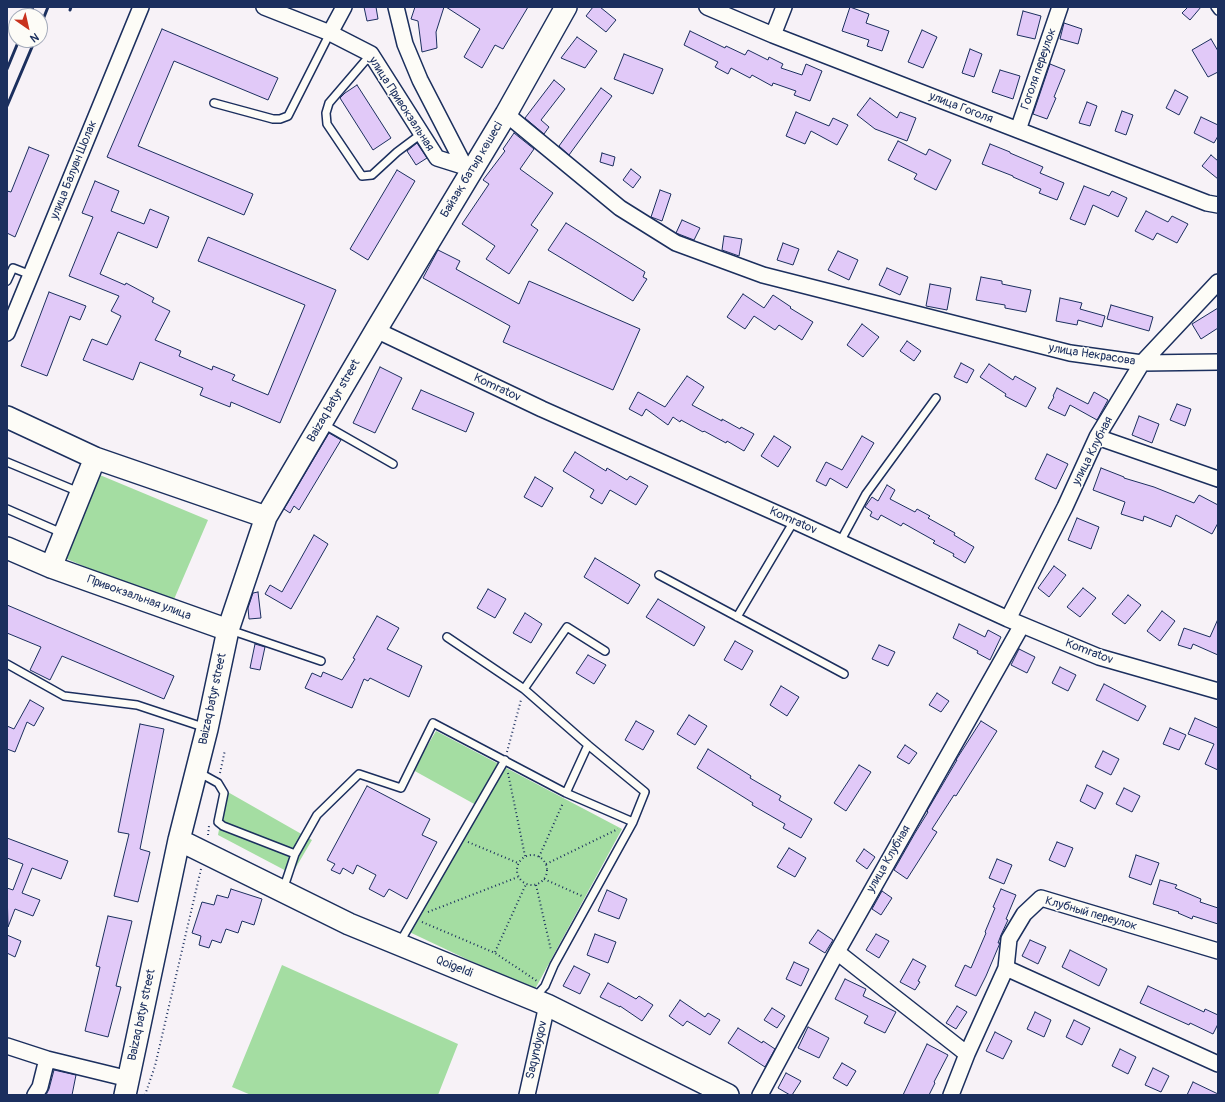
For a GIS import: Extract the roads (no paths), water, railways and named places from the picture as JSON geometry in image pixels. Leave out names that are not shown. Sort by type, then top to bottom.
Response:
[{"type":"street","name":"улица Балуан Шолак","points":[[7,333],[141,7]]},
{"type":"street","name":"улица Привокзальная","points":[[264,7],[330,33],[371,54],[437,158],[469,168]]},
{"type":"street","points":[[330,33],[344,7]]},
{"type":"street","points":[[396,7],[405,44],[420,80],[469,168]]},
{"type":"street","name":"Байзақ батыр көшесі","points":[[376,330],[469,168],[506,114],[566,7]]},
{"type":"street","name":"улица Гоголя","points":[[707,7],[773,36],[1207,203],[1218,205]]},
{"type":"street","points":[[773,36],[784,7]]},
{"type":"street","name":"Гоголя переулок","points":[[1018,130],[1060,7]]},
{"type":"street","name":"улица Некрасова","points":[[506,114],[620,208],[676,243],[764,275],[1070,353],[1142,363],[1218,362]]},
{"type":"street","name":"улица Клубная","points":[[1008,619],[1065,507],[1097,437],[1142,363],[1218,282]]},
{"type":"street","name":"Baizaq batyr street","points":[[127,1087],[179,840],[207,729],[228,630],[266,517],[376,330]]},
{"type":"street","name":"Komratov","points":[[376,330],[542,409],[794,521],[1008,619],[1099,657],[1218,691]]},
{"type":"street","points":[[7,417],[95,458],[266,517]]},
{"type":"street","points":[[1097,437],[1218,479]]},
{"type":"street","points":[[51,567],[95,458]]},
{"type":"street","name":"Привокзальная улица","points":[[7,548],[51,567],[228,630]]},
{"type":"street","name":"улица Клубная","points":[[760,1095],[837,952],[1022,624]]},
{"type":"street","name":"Qoigeldi","points":[[179,840],[349,924],[542,997],[728,1095]]},
{"type":"street","name":"Клубный переулок","points":[[951,1095],[1006,968],[1009,939],[1024,914],[1041,898],[1218,951]]},
{"type":"street","points":[[837,952],[968,1054]]},
{"type":"street","points":[[1006,968],[1218,1064]]},
{"type":"street","name":"Saqyndyqov","points":[[527,1095],[542,997]]},
{"type":"street","points":[[7,1046],[127,1087]]},
{"type":"street","points":[[35,1095],[40,1087],[47,1059]]},
{"type":"lane","points":[[1215,7],[1218,12]]},
{"type":"lane","points":[[214,103],[273,119],[280,119],[288,116],[330,33]]},
{"type":"lane","points":[[371,54],[329,103],[326,113],[327,124],[362,176],[372,175],[397,152],[421,134]]},
{"type":"lane","points":[[7,281],[13,268],[31,275]]},
{"type":"lane","points":[[840,542],[866,494],[936,398]]},
{"type":"lane","points":[[321,423],[393,464]]},
{"type":"lane","points":[[7,462],[81,493]]},
{"type":"lane","points":[[7,509],[64,534]]},
{"type":"lane","points":[[737,617],[794,521]]},
{"type":"lane","points":[[659,575],[844,674]]},
{"type":"lane","points":[[524,689],[567,627],[605,651]]},
{"type":"lane","points":[[228,630],[254,637],[321,661]]},
{"type":"lane","points":[[447,637],[524,689],[645,792],[633,822],[554,965],[542,997]]},
{"type":"lane","points":[[7,664],[64,696],[137,705],[207,729]]},
{"type":"lane","points":[[282,891],[295,854],[317,815],[359,774],[401,788],[433,723],[566,793],[633,822]]},
{"type":"lane","points":[[566,793],[588,745]]},
{"type":"lane","points":[[399,944],[505,760]]},
{"type":"lane","points":[[196,771],[218,783],[224,793],[218,822],[223,826],[295,854]]},
{"type":"railway","points":[[7,69],[16,48]]},
{"type":"railway","points":[[7,106],[32,48]]}]
